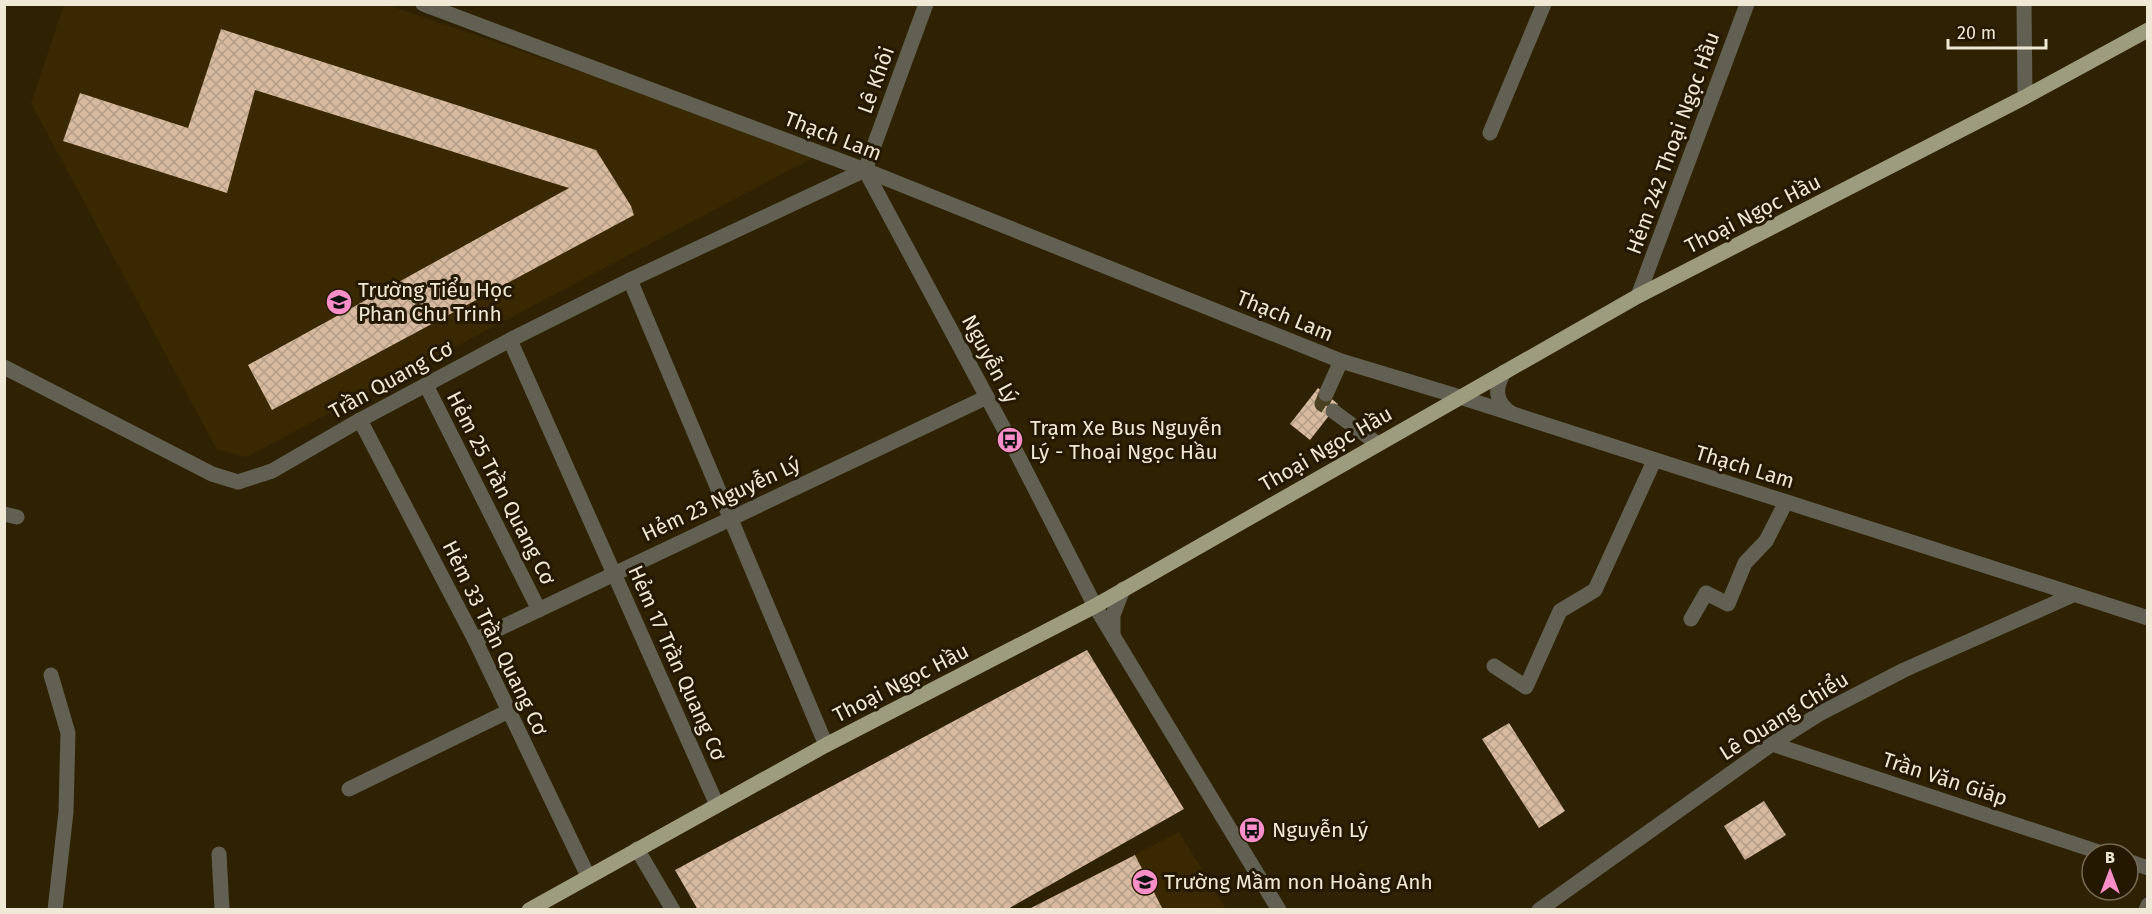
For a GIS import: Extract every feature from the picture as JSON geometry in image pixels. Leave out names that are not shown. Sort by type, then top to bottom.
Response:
[{"type":"main road","name":"Thoại Ngọc Hầu","points":[[529,909],[826,745],[1095,606],[1638,296],[2025,97],[2148,30]]},
{"type":"street","name":"Thạch Lam","points":[[423,4],[865,170],[1341,361],[2147,617]]},
{"type":"street","name":"Lê Khôi","points":[[865,170],[926,4]]},
{"type":"street","points":[[1490,133],[1544,4]]},
{"type":"street","name":"Hẻm 242 Thoại Ngọc Hầu","points":[[1638,296],[1747,4]]},
{"type":"street","points":[[2024,4],[2025,97]]},
{"type":"street","name":"Trần Quang Cơ","points":[[4,367],[212,474],[238,482],[272,471],[360,420],[510,340],[630,280],[865,170]]},
{"type":"street","name":"Nguyễn Lý","points":[[865,170],[987,397],[1095,606],[1279,909]]},
{"type":"street","points":[[630,280],[826,745]]},
{"type":"street","name":"Hẻm 17 Trần Quang Cơ","points":[[510,340],[717,805]]},
{"type":"street","points":[[1326,394],[1341,361]]},
{"type":"street","points":[[1504,372],[1497,384],[1497,395],[1501,406],[1515,417]]},
{"type":"street","name":"Hẻm 25 Trần Quang Cơ","points":[[426,385],[539,610]]},
{"type":"street","name":"Hẻm 23 Nguyễn Lý","points":[[475,640],[987,397]]},
{"type":"street","points":[[1333,411],[1378,444]]},
{"type":"street","name":"Hẻm 33 Trần Quang Cơ","points":[[360,420],[475,640],[588,876]]},
{"type":"street","points":[[1494,666],[1526,687],[1560,611],[1595,590],[1654,461]]},
{"type":"street","points":[[1691,619],[1706,593],[1728,604],[1745,562],[1766,541],[1786,502]]},
{"type":"street","points":[[1113,636],[1113,615],[1123,589]]},
{"type":"street","name":"Lê Quang Chiểu","points":[[1539,909],[1772,744],[1821,713],[1904,670],[2073,595]]},
{"type":"street","points":[[51,675],[68,734],[66,812],[55,909]]},
{"type":"street","points":[[349,789],[509,711]]},
{"type":"street","name":"Trần Văn Giáp","points":[[1772,744],[2080,846]]},
{"type":"street","points":[[637,849],[673,909]]},
{"type":"street","points":[[219,854],[222,909]]},
{"type":"shaded area","name":"Trường Tiểu Học Phan Chu Trinh","points":[[64,5],[388,5],[820,154],[246,457],[217,450],[31,103]]},
{"type":"shaded area","name":"Trường Mầm non Hoàng Anh","points":[[1179,832],[1226,909],[1027,910]]},
{"type":"building","points":[[221,29],[596,150],[631,206],[634,215],[272,410],[248,365],[569,188],[255,90],[227,193],[63,141],[80,93],[188,128]]},
{"type":"building","points":[[1318,388],[1338,404],[1310,440],[1290,424]]},
{"type":"building","points":[[1087,650],[1184,809],[1006,910],[698,910],[675,870]]},
{"type":"building","points":[[1509,723],[1565,811],[1539,828],[1482,739]]},
{"type":"building","points":[[1764,801],[1786,835],[1745,860],[1724,826]]},
{"type":"building","points":[[1135,855],[1163,910],[1027,910]]},
{"type":"tunnel","points":[[1326,394],[1322,404],[1333,411]]},
{"type":"place","name":"Trường Tiểu Học Phan Chu Trinh","points":[[339,302]]},
{"type":"place","name":"Trạm Xe Bus Nguyễn Lý - Thoại Ngọc Hầu","points":[[1010,440]]},
{"type":"place","name":"Nguyễn Lý","points":[[1252,830]]},
{"type":"place","name":"Trường Mầm non Hoàng Anh","points":[[1145,882]]}]
